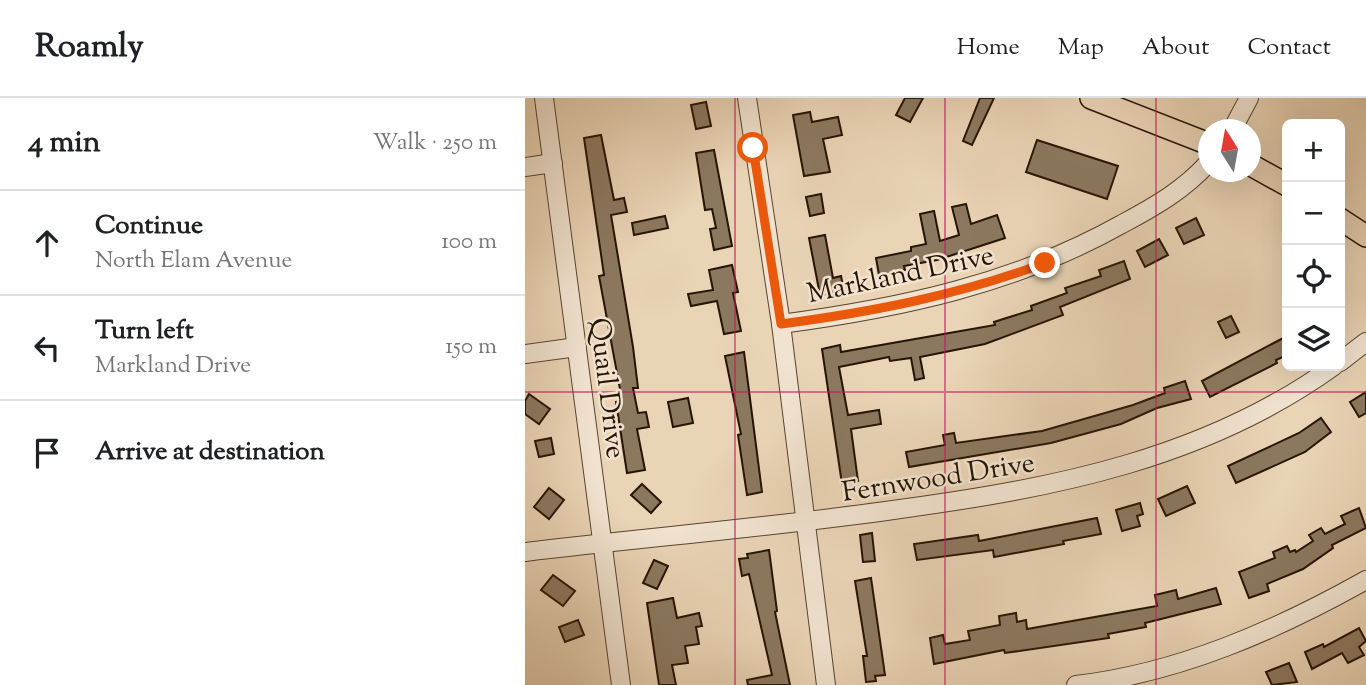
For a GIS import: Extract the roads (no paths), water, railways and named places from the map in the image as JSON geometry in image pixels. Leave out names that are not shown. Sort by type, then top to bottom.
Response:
[{"type":"main road","points":[[1091,98],[1198,140]]},
{"type":"main road","points":[[1261,171],[1282,182]]},
{"type":"main road","points":[[1345,222],[1366,236]]},
{"type":"street","name":"Quail Drive","points":[[544,98],[621,685]]},
{"type":"street","points":[[747,98],[781,324],[826,685]]},
{"type":"street","points":[[1238,119],[1249,98]]},
{"type":"street","points":[[525,167],[553,163]]},
{"type":"street","name":"Markland Drive","points":[[781,324],[908,304],[984,284],[1052,261],[1167,200],[1198,172]]},
{"type":"street","points":[[1345,358],[1366,342]]},
{"type":"street","points":[[525,354],[577,348]]},
{"type":"street","name":"Fernwood Drive","points":[[525,552],[805,523],[1033,490],[1132,464],[1228,426],[1271,405],[1326,371]]},
{"type":"street","points":[[1076,685],[1136,674],[1250,639],[1366,580]]}]
